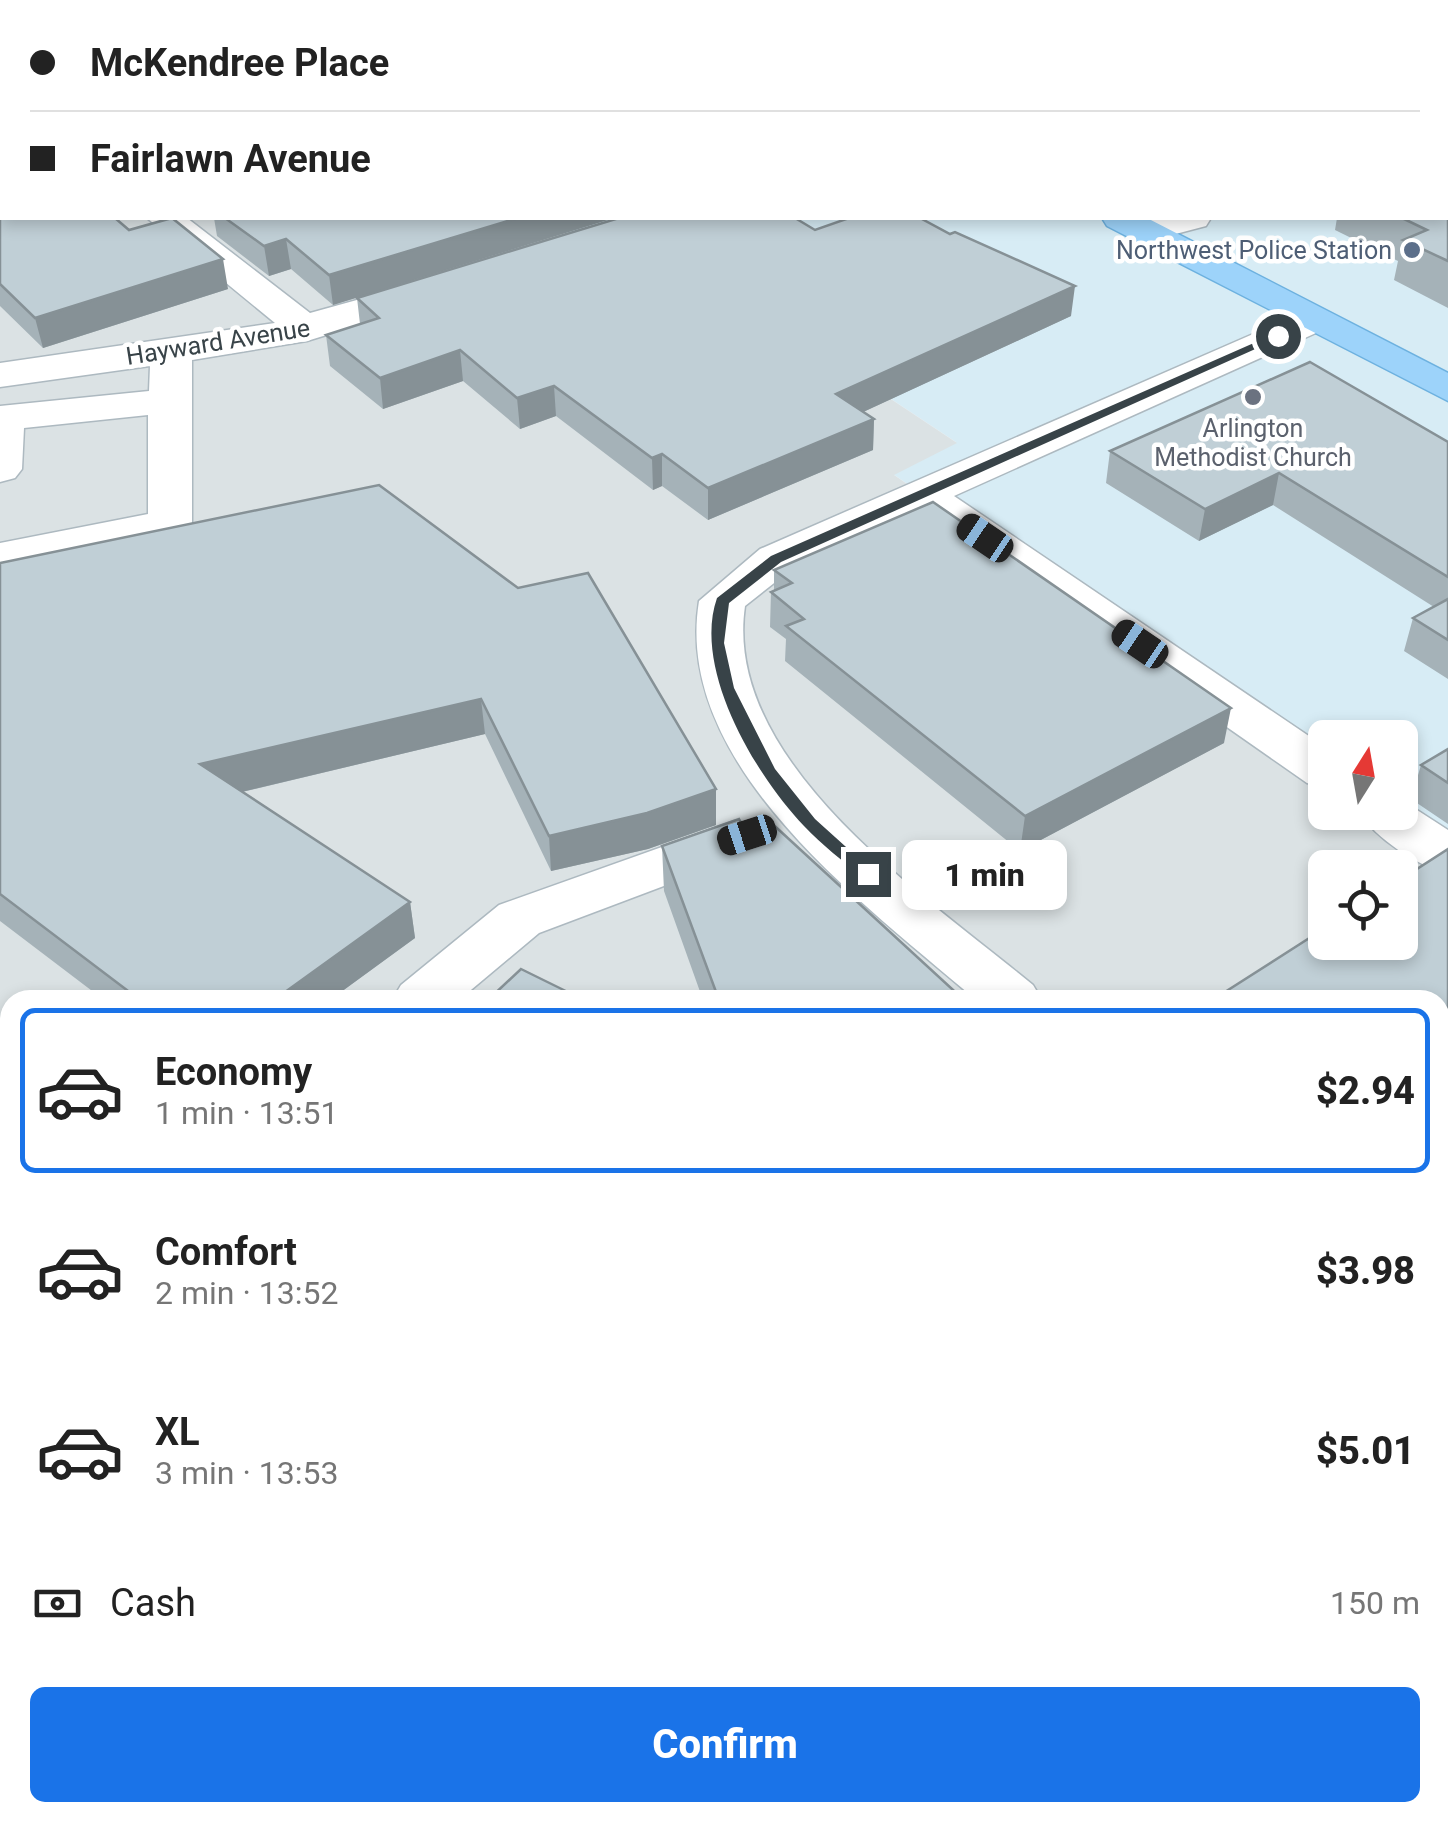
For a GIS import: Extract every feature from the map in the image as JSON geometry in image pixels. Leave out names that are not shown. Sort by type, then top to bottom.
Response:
[{"type":"main road","points":[[1133,224],[1448,389]]},
{"type":"street","points":[[168,220],[307,329]]},
{"type":"street","points":[[1133,224],[1173,220]]},
{"type":"street","name":"Hayward Avenue","points":[[0,374],[307,329],[456,282]]},
{"type":"street","points":[[1002,990],[804,816],[768,771],[727,688],[717,643],[722,601],[776,559],[1314,320]]},
{"type":"street","points":[[0,557],[170,522],[169,368],[176,350]]},
{"type":"street","points":[[0,468],[4,418],[169,401]]},
{"type":"street","points":[[924,496],[1308,760]]},
{"type":"street","points":[[432,990],[519,919],[804,816]]},
{"type":"street","points":[[1411,830],[1448,856]]},
{"type":"shaded area","points":[[0,220],[552,220],[579,241],[632,227],[957,443],[894,475],[1308,760],[1308,830],[1410,830],[1448,856],[1448,990],[0,990]]},
{"type":"shaded area","points":[[552,220],[1448,220],[1448,856],[1418,828],[1418,720],[1308,720],[1308,760],[893,474],[956,442],[632,227],[579,241]]},
{"type":"building","points":[[0,220],[117,220],[129,230],[174,220],[223,259],[35,318],[0,284]]},
{"type":"building","points":[[228,220],[511,220],[329,275],[286,239],[264,246]]},
{"type":"building","points":[[612,220],[798,220],[815,230],[843,220],[924,220],[1075,286],[836,394],[874,419],[708,488],[662,454],[652,458],[554,386],[517,398],[460,350],[380,378],[326,335],[379,318],[357,298]]},
{"type":"building","points":[[1406,220],[1448,220],[1448,261],[1403,240],[1427,230]]},
{"type":"building","points":[[1310,362],[1448,442],[1448,577],[1279,473],[1205,509],[1110,451]]},
{"type":"building","points":[[379,485],[518,588],[588,573],[716,789],[647,813],[549,836],[481,699],[200,764],[410,902],[288,990],[127,990],[0,894],[0,563]]},
{"type":"building","points":[[933,502],[1231,708],[1025,816],[786,626],[804,619],[771,592],[792,583],[774,570]]},
{"type":"building","points":[[1448,599],[1448,640],[1413,618]]},
{"type":"building","points":[[1448,749],[1448,783],[1421,765]]},
{"type":"building","points":[[766,818],[953,990],[715,990],[662,846],[739,819],[744,828]]},
{"type":"building","points":[[1448,849],[1448,990],[1228,990],[1308,939],[1308,960],[1418,960],[1418,868]]},
{"type":"building","points":[[521,969],[564,990],[499,990]]},
{"type":"place","name":"Northwest Police Station","points":[[1412,250]]},
{"type":"place","name":"Arlington Methodist Church","points":[[1253,397]]},
{"type":"route","points":[[868,874],[810,823],[768,771],[727,688],[717,643],[722,601],[776,559],[1278,336]]}]
